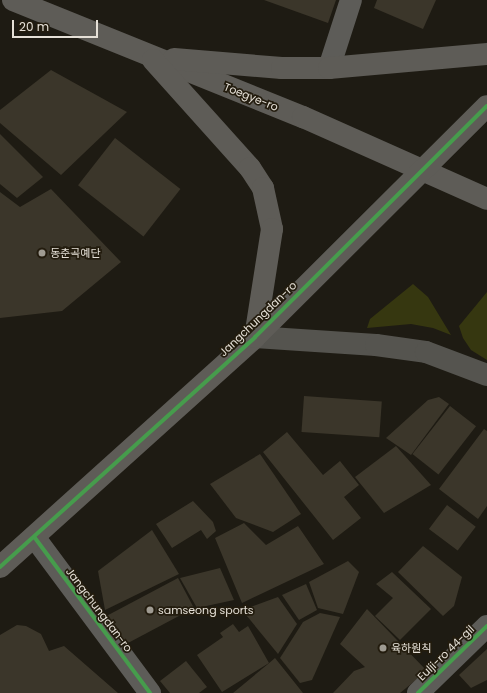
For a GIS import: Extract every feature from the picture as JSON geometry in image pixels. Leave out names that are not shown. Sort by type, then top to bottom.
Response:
[{"type":"main road","name":"Toegye-ro","points":[[13,0],[151,57],[303,117],[420,171],[487,199]]},
{"type":"main road","points":[[151,57],[282,68],[330,68],[487,54]]},
{"type":"main road","points":[[151,57],[250,168],[262,188],[272,229],[255,337],[376,345],[426,352],[487,375]]},
{"type":"main road","name":"Jangchungdan-ro","points":[[0,567],[35,538],[255,337],[420,171],[487,106]]},
{"type":"street","points":[[330,68],[351,0]]},
{"type":"street","name":"Jangchungdan-ro","points":[[35,538],[150,693]]},
{"type":"street","name":"Eulji-ro 44-gil","points":[[418,693],[487,626]]},
{"type":"shaded area","points":[[413,284],[428,297],[451,335],[433,328],[411,324],[367,328],[370,319]]},
{"type":"shaded area","points":[[487,292],[487,360],[471,350],[463,338],[459,326]]},
{"type":"building","points":[[264,0],[336,0],[328,23]]},
{"type":"building","points":[[377,0],[436,0],[423,29],[374,8]]},
{"type":"building","points":[[51,70],[127,112],[61,175],[0,123],[0,110]]},
{"type":"building","points":[[0,134],[43,177],[17,198],[0,184]]},
{"type":"building","points":[[115,138],[180,189],[143,236],[78,185]]},
{"type":"building","points":[[51,189],[121,262],[62,311],[0,318],[0,192],[20,207]]},
{"type":"building","points":[[304,396],[382,401],[379,437],[301,432]]},
{"type":"building","points":[[439,397],[449,404],[411,455],[386,438],[428,400]]},
{"type":"building","points":[[450,406],[476,426],[438,474],[412,454]]},
{"type":"building","points":[[484,429],[487,431],[487,506],[478,519],[439,489]]},
{"type":"building","points":[[287,432],[323,475],[340,461],[359,485],[344,497],[361,518],[333,540],[263,452]]},
{"type":"building","points":[[396,446],[431,485],[384,513],[355,477]]},
{"type":"building","points":[[260,454],[301,514],[273,532],[236,518],[210,484]]},
{"type":"building","points":[[193,501],[213,522],[216,531],[207,539],[201,530],[172,548],[156,524]]},
{"type":"building","points":[[447,505],[476,527],[458,551],[429,529]]},
{"type":"building","points":[[244,523],[266,545],[298,526],[324,564],[242,603],[215,538]]},
{"type":"building","points":[[152,530],[179,574],[105,610],[98,571]]},
{"type":"building","points":[[423,546],[462,577],[454,606],[443,616],[398,572]]},
{"type":"building","points":[[348,561],[359,572],[343,614],[318,608],[309,582]]},
{"type":"building","points":[[220,568],[234,600],[197,608],[180,578]]},
{"type":"building","points":[[392,572],[431,609],[400,640],[375,616],[393,598],[376,584]]},
{"type":"building","name":"samseong sports","points":[[178,578],[194,608],[123,646],[107,616]]},
{"type":"building","points":[[306,584],[317,610],[299,620],[282,595]]},
{"type":"building","points":[[278,597],[297,624],[278,654],[242,610]]},
{"type":"building","points":[[367,609],[427,671],[400,693],[333,693],[354,671],[365,667],[340,644]]},
{"type":"building","points":[[320,613],[340,617],[312,680],[300,683],[280,658],[303,622]]},
{"type":"building","points":[[233,624],[239,632],[248,626],[269,663],[222,692],[197,655],[223,637],[220,633]]},
{"type":"building","points":[[17,625],[26,626],[41,634],[49,651],[64,646],[118,693],[0,693],[0,635]]},
{"type":"building","points":[[487,649],[487,680],[471,688],[459,675]]},
{"type":"building","points":[[275,658],[303,693],[233,693],[268,664]]},
{"type":"building","points":[[186,661],[207,687],[199,693],[170,693],[160,681]]},
{"type":"cycle path","points":[[0,567],[255,337],[487,106]]},
{"type":"cycle path","points":[[35,538],[150,693]]},
{"type":"cycle path","points":[[418,693],[487,626]]},
{"type":"place","name":"동춘곡예단","points":[[42,253]]},
{"type":"place","name":"samseong sports","points":[[150,610]]},
{"type":"place","name":"육하원칙","points":[[383,648]]}]
